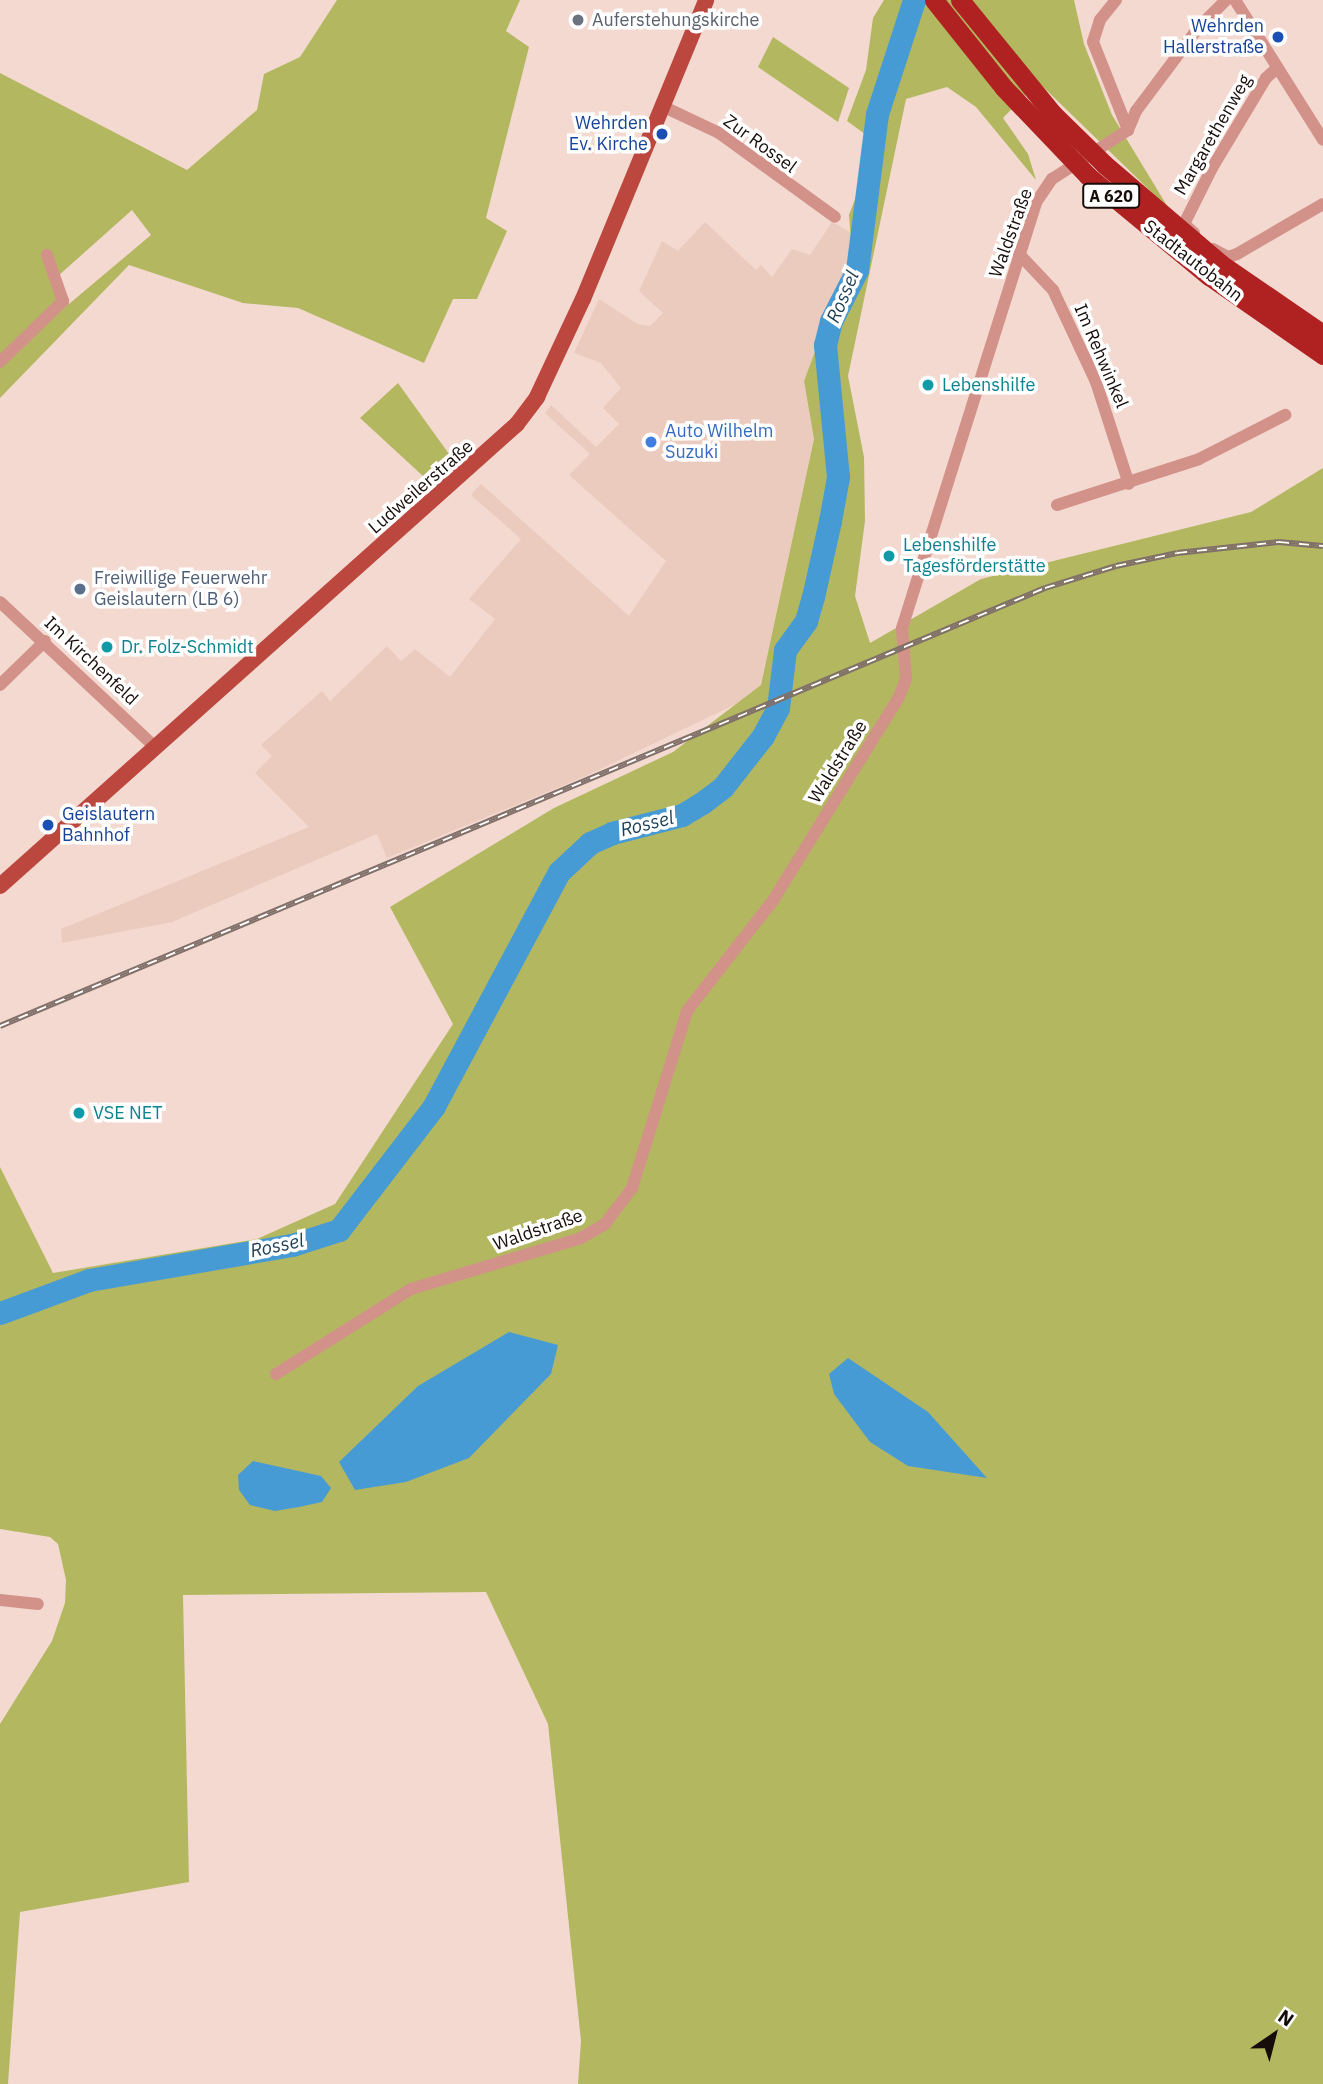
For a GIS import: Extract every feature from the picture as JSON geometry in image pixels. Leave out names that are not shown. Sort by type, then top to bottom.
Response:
[{"type":"highway","name":"Stadtautobahn","points":[[934,0],[1004,88],[1088,176],[1209,276],[1323,355]]},
{"type":"highway","name":"A 620","points":[[960,0],[1052,113],[1113,173],[1221,264],[1323,334]]},
{"type":"main road","name":"Ludweilerstraße","points":[[0,886],[517,424],[548,375],[583,299],[706,0]]},
{"type":"street","points":[[1116,0],[1100,20],[1093,42],[1128,130]]},
{"type":"street","name":"Waldstraße","points":[[276,1374],[411,1289],[581,1238],[605,1224],[632,1188],[687,1011],[772,902],[899,697],[906,679],[902,628],[1037,201],[1052,179],[1128,130],[1136,111],[1198,28],[1226,0]]},
{"type":"street","points":[[1235,0],[1323,140]]},
{"type":"street","name":"Margarethenweg","points":[[1277,68],[1229,136],[1184,224],[1228,257],[1323,204]]},
{"type":"street","name":"Zur Rossel","points":[[662,106],[719,133],[835,217]]},
{"type":"street","name":"Im Rehwinkel","points":[[1019,254],[1054,290],[1096,382],[1129,484]]},
{"type":"street","points":[[0,362],[63,301],[47,255]]},
{"type":"street","points":[[1057,505],[1129,484],[1199,458],[1285,415]]},
{"type":"street","name":"Im Kirchenfeld","points":[[0,602],[45,641],[156,748]]},
{"type":"street","points":[[0,685],[45,641]]},
{"type":"street","points":[[0,1600],[38,1604]]},
{"type":"shaded area","points":[[705,222],[756,270],[761,265],[772,277],[792,249],[810,255],[832,222],[850,232],[852,252],[804,381],[814,439],[759,693],[586,776],[387,858],[377,834],[172,922],[62,943],[61,929],[309,827],[255,773],[272,756],[261,745],[322,691],[330,701],[387,646],[401,661],[415,649],[450,677],[495,619],[469,599],[521,539],[471,495],[481,484],[629,616],[666,561],[569,475],[590,454],[545,413],[551,405],[596,447],[619,424],[603,408],[621,388],[601,363],[574,353],[599,299],[638,324],[650,326],[663,313],[639,291],[662,241],[678,251]]},
{"type":"green space","points":[[337,0],[520,0],[506,31],[529,47],[486,218],[507,231],[477,299],[453,299],[424,363],[298,308],[243,303],[129,265],[0,398],[0,73],[187,170],[257,110],[264,74],[300,57]],"holes":[[[132,210],[151,235],[69,304],[58,276]]]},
{"type":"green space","points":[[884,0],[1074,0],[1084,44],[1112,115],[1169,209],[1038,82],[1003,118],[1028,154],[1036,180],[976,107],[947,87],[906,99],[848,376],[864,457],[865,521],[855,596],[870,643],[981,579],[1251,512],[1323,468],[1323,2084],[578,2084],[581,2041],[548,1724],[486,1592],[183,1595],[189,1882],[20,1912],[8,2084],[0,2084],[0,1724],[52,1641],[65,1603],[66,1580],[58,1544],[50,1537],[0,1529],[0,1167],[53,1273],[257,1239],[335,1204],[453,1024],[390,907],[554,808],[673,752],[761,685],[814,439],[804,381],[852,252],[849,215],[872,155],[872,139],[847,121],[866,70],[873,18]]},
{"type":"green space","points":[[773,37],[849,88],[838,122],[758,67]]},
{"type":"green space","points":[[398,383],[449,454],[424,477],[360,418]]},
{"type":"water","points":[[509,1332],[558,1345],[551,1374],[469,1458],[406,1482],[355,1490],[339,1462],[418,1386]]},
{"type":"water","points":[[848,1358],[928,1412],[987,1478],[908,1466],[870,1442],[834,1394],[829,1374]]},
{"type":"water","points":[[253,1461],[321,1476],[331,1488],[322,1502],[299,1507],[275,1511],[250,1505],[239,1490],[238,1475]]},
{"type":"waterway","name":"Rossel","points":[[0,1313],[89,1280],[292,1245],[339,1230],[434,1106],[559,872],[590,843],[612,833],[682,815],[702,803],[723,787],[763,736],[778,708],[785,650],[806,621],[830,521],[838,477],[825,345],[831,321],[857,270],[877,114],[914,0]]},
{"type":"railway","points":[[0,1026],[1045,588],[1116,566],[1177,553],[1279,542],[1323,546]]},
{"type":"place","name":"Auferstehungskirche","points":[[578,20]]},
{"type":"place","name":"Wehrden Hallerstraße","points":[[1278,37]]},
{"type":"place","name":"Wehrden Ev. Kirche","points":[[662,134]]},
{"type":"place","name":"Lebenshilfe","points":[[928,385]]},
{"type":"place","name":"Auto Wilhelm Suzuki","points":[[651,442]]},
{"type":"place","name":"Lebenshilfe Tagesförderstätte","points":[[889,556]]},
{"type":"place","name":"Freiwillige Feuerwehr Geislautern (LB 6)","points":[[80,589]]},
{"type":"place","name":"Dr. Folz-Schmidt","points":[[107,647]]},
{"type":"place","name":"Geislautern Bahnhof","points":[[48,825]]},
{"type":"place","name":"VSE NET","points":[[79,1113]]}]
